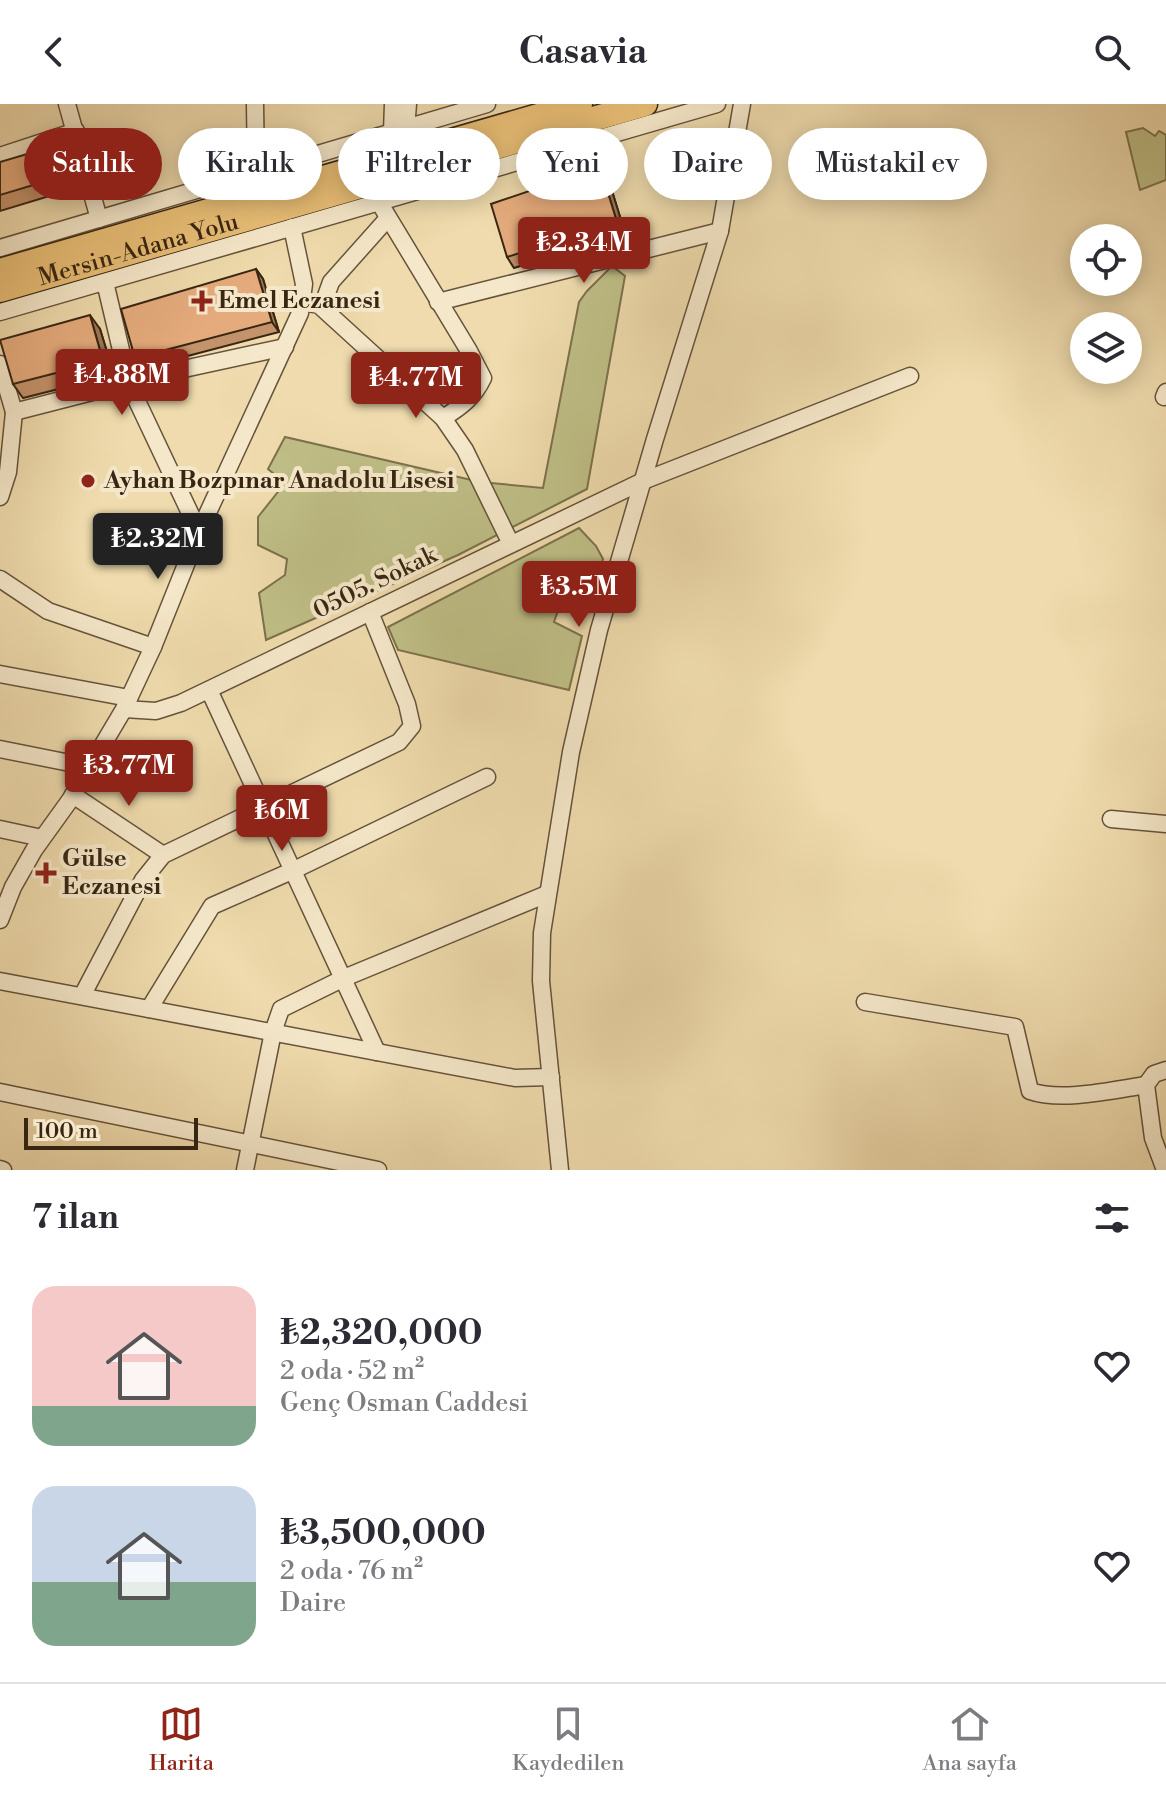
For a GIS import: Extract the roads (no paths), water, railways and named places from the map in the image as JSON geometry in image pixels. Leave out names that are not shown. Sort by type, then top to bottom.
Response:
[{"type":"highway","points":[[0,271],[580,104]]},
{"type":"highway","name":"Mersin-Adana Yolu","points":[[0,290],[645,104]]},
{"type":"street","points":[[67,104],[75,128]]},
{"type":"street","points":[[255,104],[255,128]]},
{"type":"street","points":[[393,104],[399,128]]},
{"type":"street","points":[[400,128],[408,104]]},
{"type":"street","points":[[0,312],[717,104]]},
{"type":"street","points":[[560,1170],[541,981],[547,894],[578,722],[599,630],[720,231],[742,104]]},
{"type":"street","points":[[405,128],[479,105]]},
{"type":"street","points":[[0,156],[24,148]]},
{"type":"street","points":[[0,248],[178,195]]},
{"type":"street","points":[[94,200],[99,219]]},
{"type":"street","points":[[379,202],[483,378],[462,406],[443,418]]},
{"type":"street","points":[[331,315],[326,296],[331,282],[388,218]]},
{"type":"street","points":[[0,920],[4,900],[73,795],[127,704],[199,532],[300,313],[304,284],[292,227]]},
{"type":"street","points":[[438,302],[720,231]]},
{"type":"street","points":[[105,282],[129,384],[199,532]]},
{"type":"street","points":[[302,302],[319,305],[443,418],[465,450],[511,544]]},
{"type":"street","points":[[14,412],[241,355],[285,347]]},
{"type":"street","points":[[0,364],[14,412],[8,472],[0,497]]},
{"type":"street","name":"0505. Sokak","points":[[0,674],[156,711],[181,703],[643,481],[910,376]]},
{"type":"street","points":[[0,579],[48,611],[153,647]]},
{"type":"street","points":[[82,996],[143,880],[163,855],[399,742],[408,734],[412,726],[407,704],[370,612]]},
{"type":"street","points":[[209,690],[266,807],[377,1052]]},
{"type":"street","points":[[0,749],[90,767]]},
{"type":"street","points":[[149,1009],[212,906],[487,777]]},
{"type":"street","points":[[73,795],[163,855]]},
{"type":"street","points":[[1111,819],[1166,824]]},
{"type":"street","points":[[0,829],[42,838]]},
{"type":"street","points":[[245,1170],[273,1032],[281,1009],[344,978],[547,894]]},
{"type":"street","points":[[0,981],[515,1078],[551,1077]]},
{"type":"street","points":[[865,1002],[1015,1027],[1030,1091],[1042,1095],[1146,1085]]},
{"type":"street","points":[[1165,1170],[1153,1138],[1146,1085],[1154,1074],[1166,1070]]},
{"type":"street","points":[[0,1092],[378,1170]]},
{"type":"place","name":"Emel Eczanesi","points":[[202,301]]},
{"type":"place","name":"Ayhan Bozpınar Anadolu Lisesi","points":[[88,481]]},
{"type":"place","name":"Gülse Eczanesi","points":[[46,873]]}]
